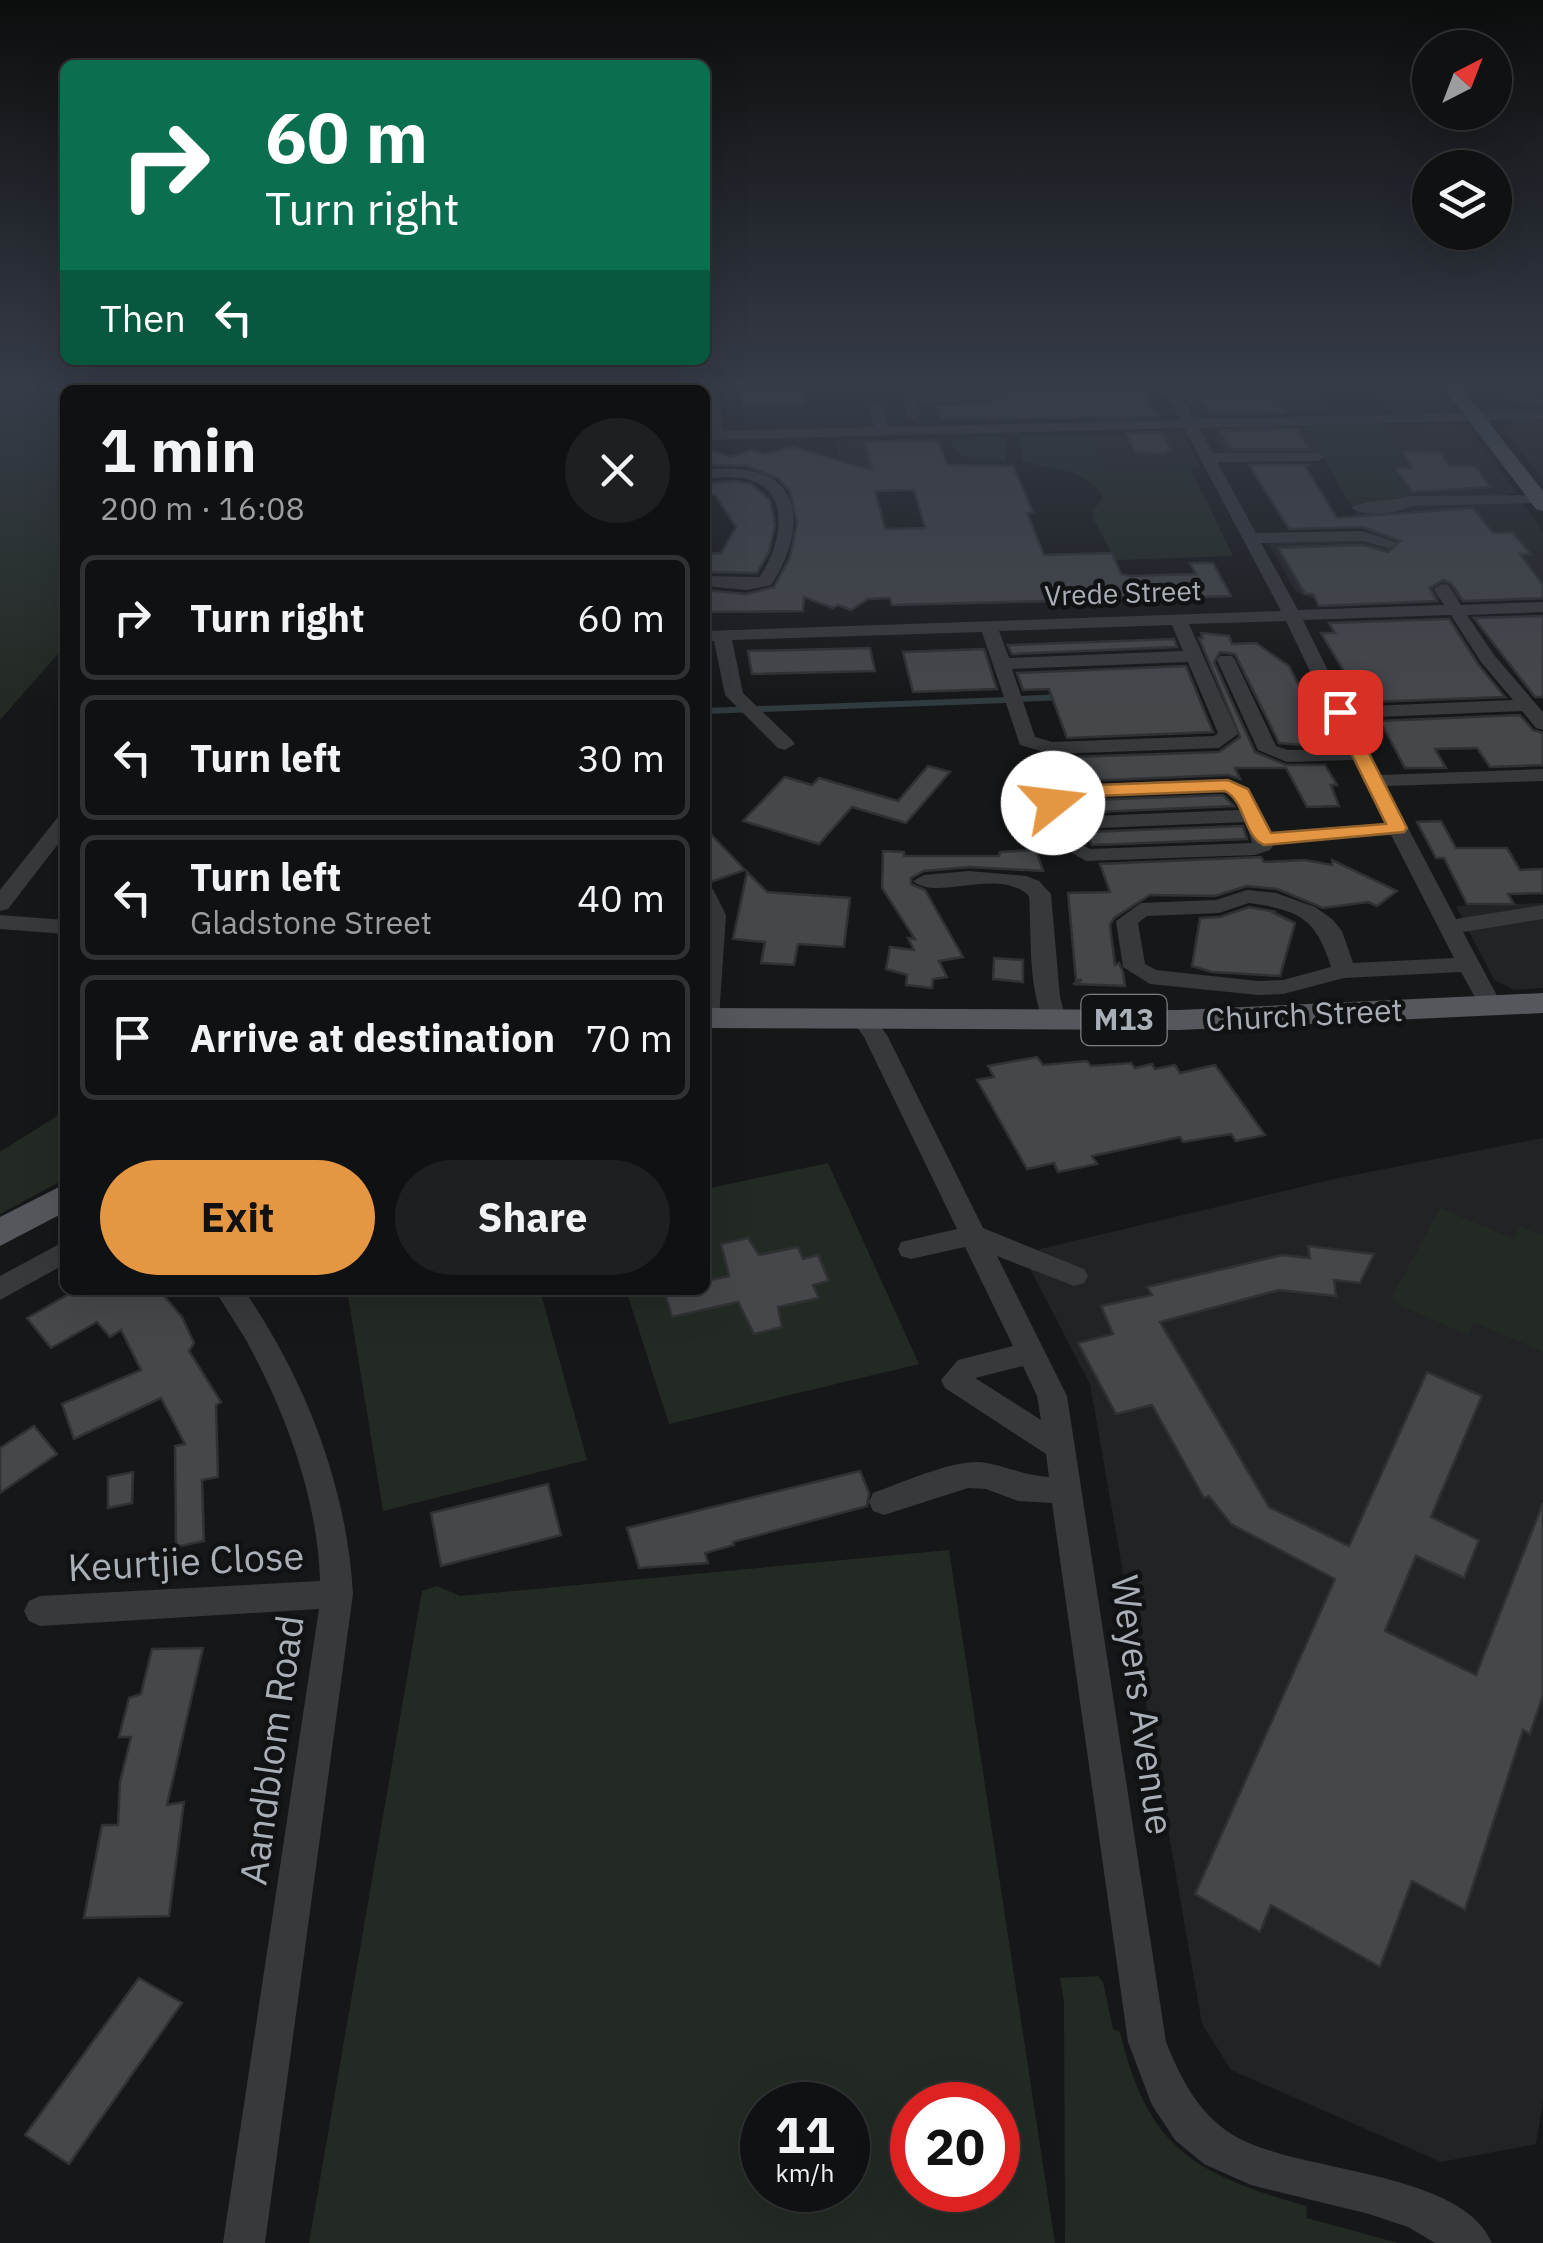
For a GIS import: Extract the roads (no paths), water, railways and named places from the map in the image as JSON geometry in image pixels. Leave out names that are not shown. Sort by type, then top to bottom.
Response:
[{"type":"main road","name":"Church Street","points":[[710,1018],[1258,1018],[1543,1002]]},
{"type":"main road","points":[[0,1234],[60,1199]]},
{"type":"street","points":[[710,582],[747,586],[765,580],[784,552],[787,530],[776,493]]},
{"type":"street","points":[[1227,493],[1490,1005]]},
{"type":"street","points":[[1359,508],[1399,507],[1409,501],[1540,502]]},
{"type":"street","points":[[1251,538],[1363,536],[1390,543]]},
{"type":"street","points":[[1442,588],[1487,658],[1543,724]]},
{"type":"street","name":"Vrede Street","points":[[713,636],[1543,607]]},
{"type":"street","points":[[989,626],[1024,737],[1035,745],[1219,742],[1228,734],[1178,619]]},
{"type":"street","points":[[713,636],[729,685],[746,709],[785,744]]},
{"type":"street","points":[[1002,664],[1194,656]]},
{"type":"street","points":[[1226,660],[1268,750],[1287,756],[1360,754]]},
{"type":"street","points":[[1340,712],[1528,705]]},
{"type":"street","points":[[1373,782],[1543,775]]},
{"type":"street","points":[[1228,786],[1242,793],[1264,839],[1263,846],[1255,849],[1086,855],[1070,848],[1060,823],[1054,800],[1070,791],[1228,786]]},
{"type":"street","points":[[1060,823],[1253,816]]},
{"type":"street","points":[[0,904],[60,827]]},
{"type":"street","points":[[1264,839],[1397,828]]},
{"type":"street","points":[[924,881],[1013,877],[1035,885],[1040,894],[1048,997],[1054,1020]]},
{"type":"street","points":[[1344,971],[1331,931],[1307,912],[1276,900],[1248,896],[1219,906],[1141,910],[1127,921],[1134,968],[1150,977],[1258,988],[1284,986],[1344,971],[1469,964]]},
{"type":"street","points":[[710,904],[715,915],[710,938]]},
{"type":"street","points":[[1449,926],[1543,912]]},
{"type":"street","points":[[1511,917],[1543,928]]},
{"type":"street","points":[[0,922],[60,927]]},
{"type":"street","name":"Weyers Avenue","points":[[863,1019],[875,1035],[1052,1396],[1147,2042],[1157,2077],[1188,2127],[1229,2156],[1413,2208],[1471,2243]]},
{"type":"street","points":[[911,1249],[973,1235],[1074,1276]]},
{"type":"street","points":[[0,1289],[60,1254]]},
{"type":"street","name":"Aandblom Road","points":[[231,1295],[261,1338],[288,1396],[333,1534],[338,1562],[337,1594],[244,2243]]},
{"type":"street","points":[[1033,1352],[961,1374],[1062,1449]]},
{"type":"street","points":[[884,1502],[968,1475],[987,1476],[1018,1488],[1068,1491]]},
{"type":"street","name":"Keurtjie Close","points":[[40,1610],[337,1594]]},
{"type":"waterway","points":[[1020,699],[1061,697]]},
{"type":"waterway","points":[[710,711],[1007,700]]}]
